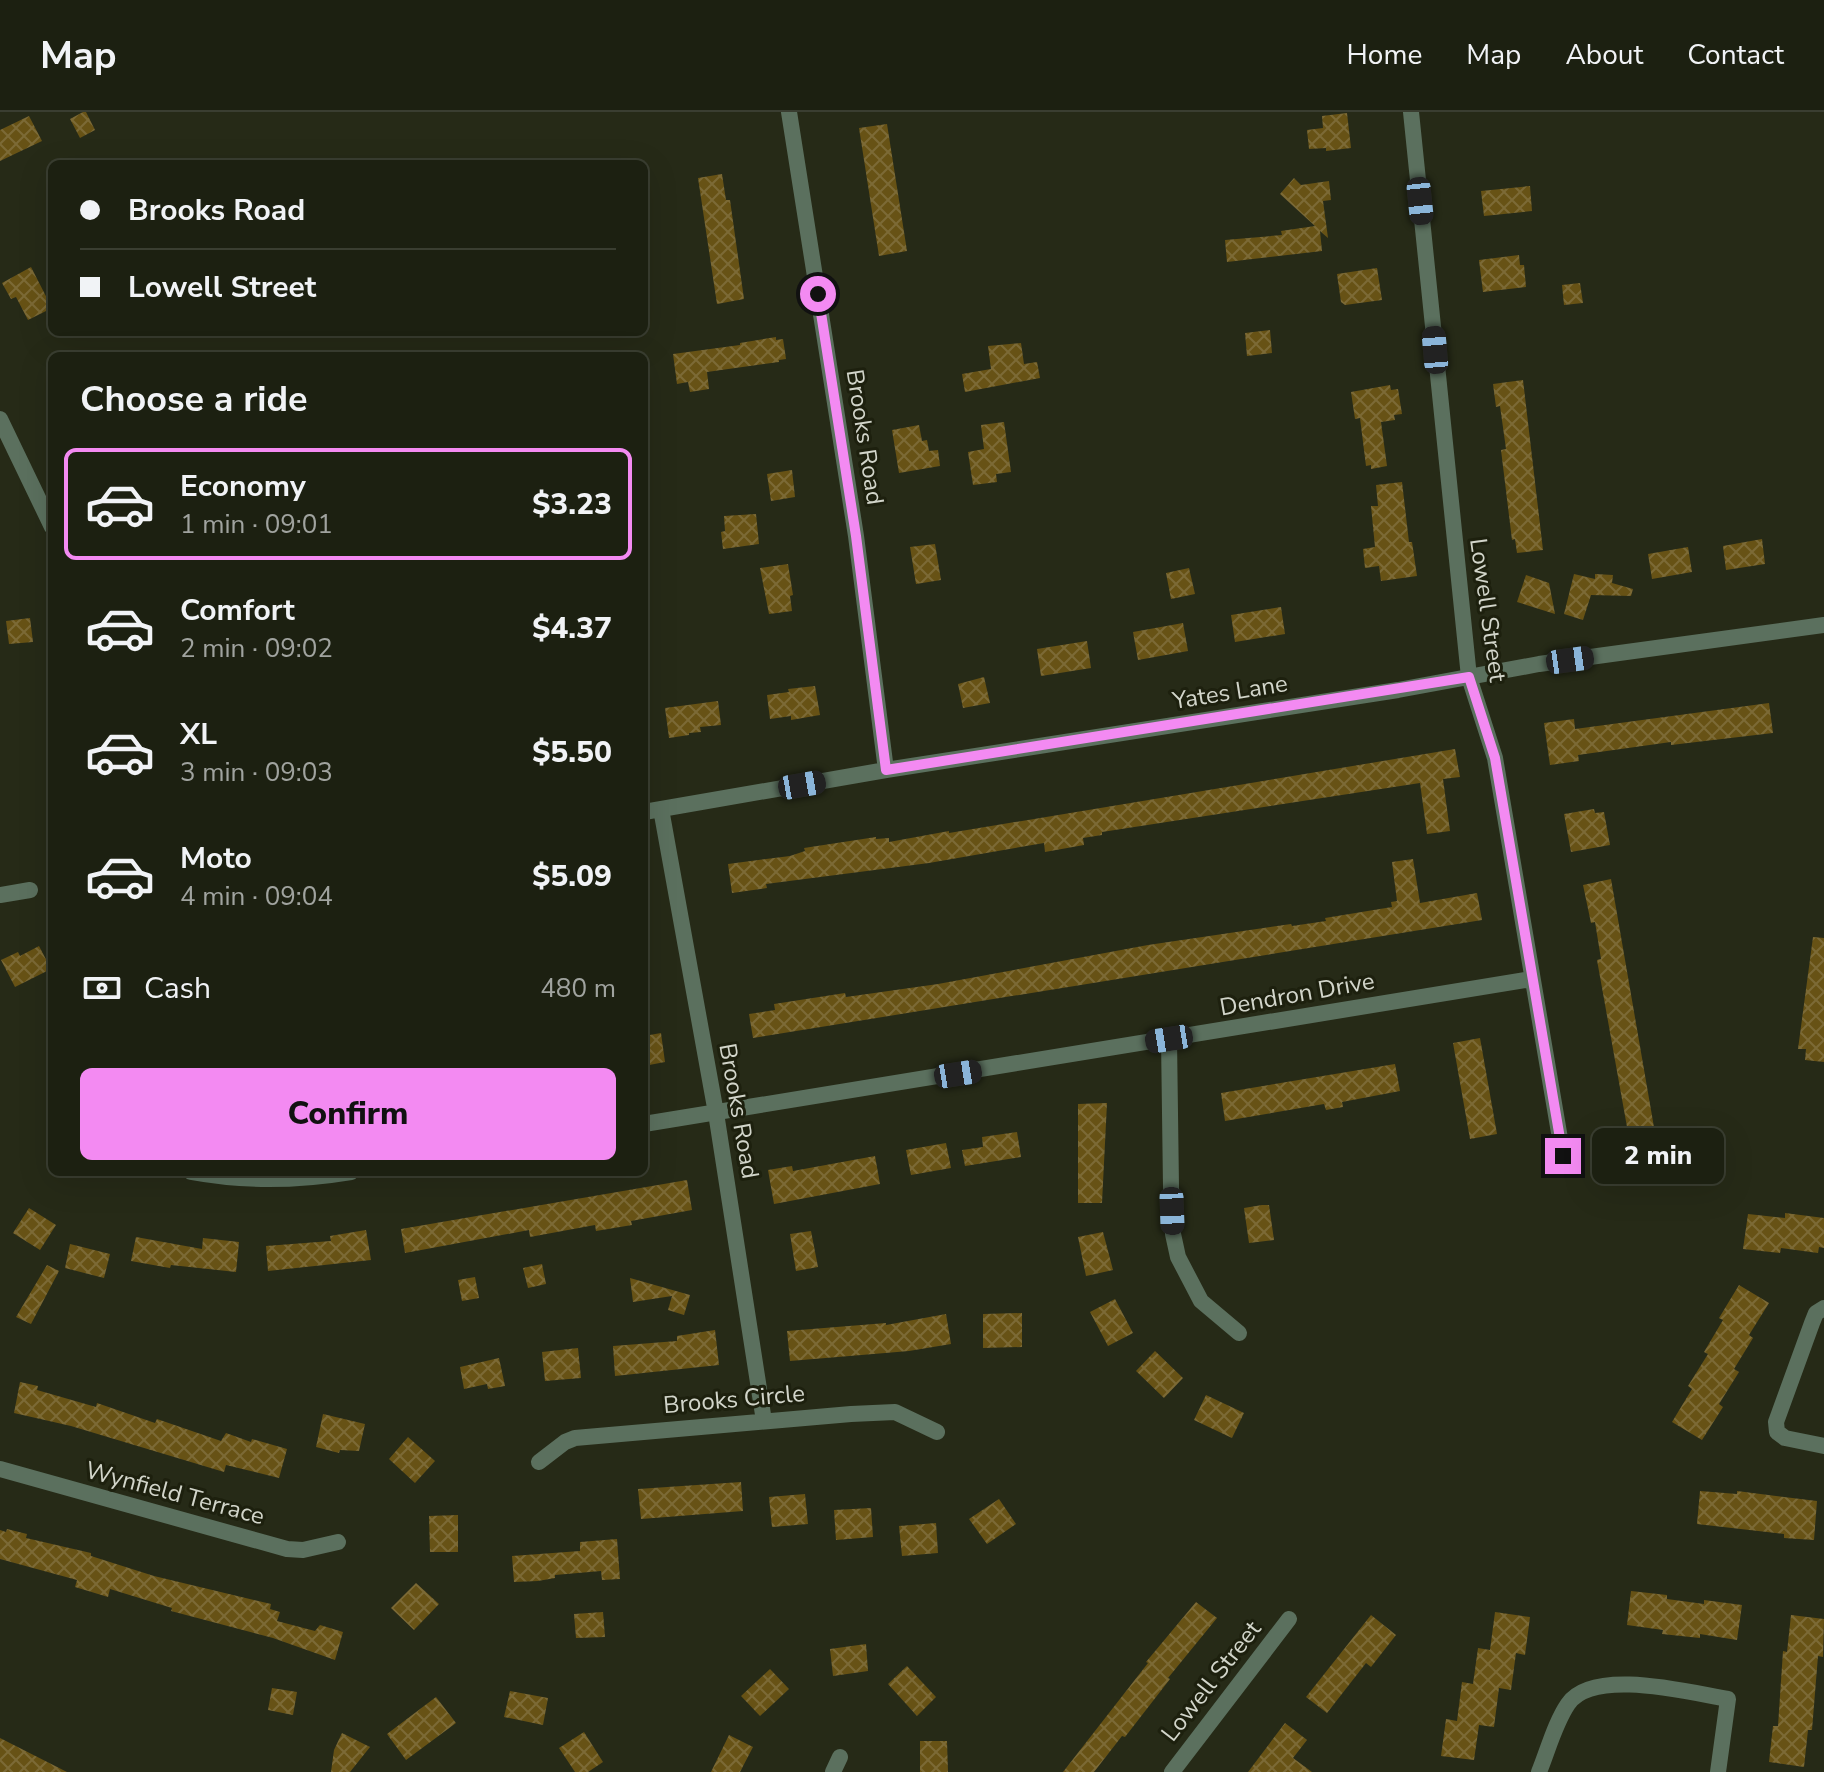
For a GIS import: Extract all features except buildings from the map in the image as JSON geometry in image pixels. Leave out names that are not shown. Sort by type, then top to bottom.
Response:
[{"type":"street","name":"Brooks Road","points":[[789,112],[856,536],[886,770]]},
{"type":"street","name":"Lowell Street","points":[[1411,112],[1469,677],[1495,758],[1563,1156]]},
{"type":"street","points":[[0,419],[48,519]]},
{"type":"street","name":"Yates Lane","points":[[652,811],[1539,664],[1824,625]]},
{"type":"street","name":"Brooks Road","points":[[652,811],[716,1113],[764,1421]]},
{"type":"street","points":[[0,895],[30,890]]},
{"type":"street","name":"Dendron Drive","points":[[648,1123],[1532,979]]},
{"type":"street","points":[[1169,1039],[1171,1187],[1173,1234],[1178,1257],[1201,1301],[1239,1333]]},
{"type":"street","points":[[218,1176],[284,1180],[318,1176]]},
{"type":"street","points":[[1824,1308],[1816,1313],[1776,1422],[1777,1432],[1785,1438],[1824,1446]]},
{"type":"street","name":"Brooks Circle","points":[[539,1462],[575,1438],[764,1421],[895,1412],[937,1432]]},
{"type":"street","name":"Wynfield Terrace","points":[[0,1469],[287,1549],[303,1550],[338,1542]]},
{"type":"street","name":"Lowell Street","points":[[1172,1772],[1289,1619]]},
{"type":"street","points":[[1539,1772],[1569,1702],[1592,1686],[1612,1684],[1728,1699],[1718,1772]]},
{"type":"route","points":[[818,294],[856,536],[886,770],[1469,677],[1495,758],[1563,1156]]}]
